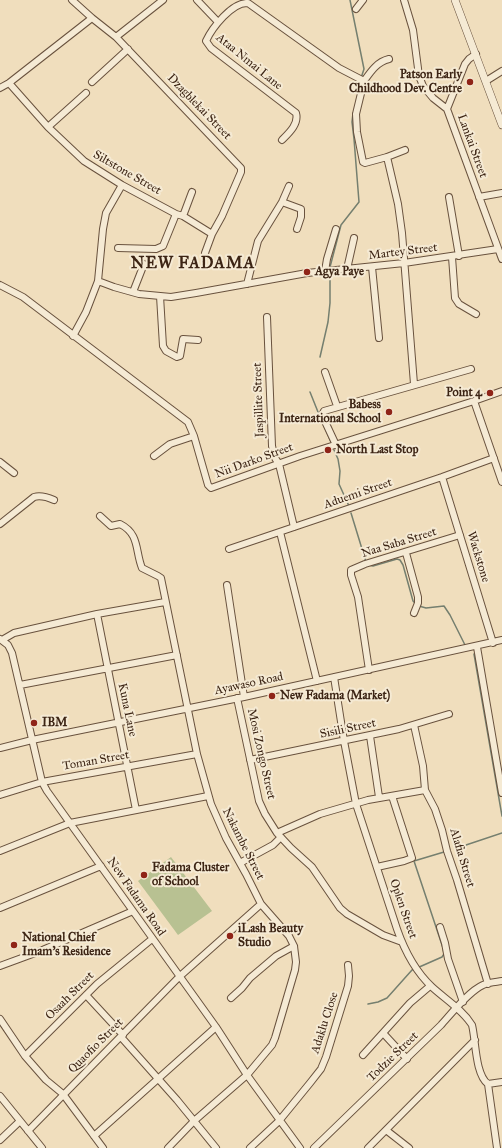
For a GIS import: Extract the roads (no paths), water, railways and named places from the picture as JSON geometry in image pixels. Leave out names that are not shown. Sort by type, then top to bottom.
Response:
[{"type":"street","name":"Dzagblekai Street","points":[[72,0],[116,37],[241,168],[241,172],[212,234],[205,253]]},
{"type":"street","points":[[116,37],[163,0]]},
{"type":"street","points":[[197,0],[218,22]]},
{"type":"street","points":[[356,9],[363,0]]},
{"type":"street","name":"Lankai Street","points":[[404,0],[413,30],[419,76],[423,86],[433,98],[447,109],[502,259]]},
{"type":"street","points":[[455,0],[502,125]]},
{"type":"street","name":"Ataa Nmai Lane","points":[[282,140],[294,127],[297,116],[296,113],[211,48],[206,41],[208,35],[218,22],[239,4],[248,3],[339,68],[361,79]]},
{"type":"street","points":[[0,88],[9,83],[92,18]]},
{"type":"street","points":[[92,82],[128,50]]},
{"type":"street","points":[[447,109],[466,64],[469,59],[476,54]]},
{"type":"street","points":[[389,59],[383,60],[361,79],[356,114],[357,132],[363,162],[365,163],[387,158],[405,150]]},
{"type":"street","points":[[486,81],[502,71]]},
{"type":"street","name":"Siltstone Street","points":[[9,83],[48,127],[84,161],[122,185],[176,214],[183,216],[212,234]]},
{"type":"street","points":[[48,127],[86,93]]},
{"type":"street","points":[[387,158],[400,218],[414,384]]},
{"type":"street","points":[[72,336],[86,312],[98,281],[106,213],[122,185]]},
{"type":"street","points":[[247,284],[258,241],[282,202],[289,186]]},
{"type":"street","points":[[183,216],[192,192]]},
{"type":"street","points":[[479,197],[502,193]]},
{"type":"street","points":[[449,197],[459,256]]},
{"type":"street","points":[[282,202],[301,209],[301,217],[297,229]]},
{"type":"street","points":[[118,248],[160,248],[163,246],[176,214]]},
{"type":"street","points":[[325,271],[336,229]]},
{"type":"street","points":[[346,268],[354,238]]},
{"type":"street","name":"Martey Street","points":[[98,281],[133,292],[160,296],[183,296],[325,271],[452,257],[498,249]]},
{"type":"street","points":[[452,257],[455,298],[459,304],[476,314]]},
{"type":"street","points":[[133,292],[144,264]]},
{"type":"street","points":[[372,267],[378,338]]},
{"type":"street","name":"Nii Darko Street","points":[[0,284],[23,297],[72,336],[188,422],[194,436],[204,476],[211,488],[278,464],[502,391]]},
{"type":"street","points":[[160,296],[163,346],[166,351],[180,356],[183,339],[198,340]]},
{"type":"street","name":"Jaspillite Street","points":[[267,317],[273,452],[278,464],[294,527]]},
{"type":"street","points":[[335,445],[322,415],[324,411],[414,384],[471,369]]},
{"type":"street","points":[[325,372],[337,406]]},
{"type":"street","points":[[474,401],[502,482]]},
{"type":"street","points":[[154,456],[170,444],[194,436]]},
{"type":"street","name":"Aduemi Street","points":[[229,549],[494,458]]},
{"type":"street","points":[[0,462],[14,473]]},
{"type":"street","name":"Wackstone","points":[[442,477],[493,643]]},
{"type":"street","points":[[0,524],[34,497],[38,496],[54,500]]},
{"type":"street","name":"Nakambe Street","points":[[100,516],[111,526],[122,524],[133,535],[142,568],[160,577],[189,708],[197,754],[208,796],[226,838],[261,904],[289,936],[294,946],[296,962],[295,970],[272,1045],[247,1075],[194,1121],[168,1148]]},
{"type":"street","points":[[280,532],[317,681]]},
{"type":"street","name":"Naa Saba Street","points":[[369,670],[358,597],[351,575],[353,569],[460,535]]},
{"type":"street","points":[[406,553],[418,597],[414,613]]},
{"type":"street","points":[[227,585],[244,697]]},
{"type":"street","points":[[1,640],[14,633],[97,614],[165,602]]},
{"type":"street","name":"Kuna Lane","points":[[97,614],[136,810]]},
{"type":"street","name":"New Fadama Road","points":[[1,640],[10,648],[42,782],[53,802],[133,910],[179,977],[216,1027],[279,1121],[300,1148]]},
{"type":"street","name":"Ayawaso Road","points":[[0,748],[477,647],[502,640]]},
{"type":"street","points":[[477,647],[502,793]]},
{"type":"street","points":[[20,685],[177,655]]},
{"type":"street","name":"Oplen Street","points":[[334,677],[356,804],[402,942],[418,970],[430,986],[457,1008],[472,1025],[480,1072],[485,1082],[488,1084],[497,1148]]},
{"type":"street","name":"Mosi Zongo Street","points":[[237,698],[259,801],[265,814],[279,835],[312,867],[344,911],[383,935],[402,942]]},
{"type":"street","name":"Sisili Street","points":[[250,760],[414,726],[449,714]]},
{"type":"street","name":"Alafia Street","points":[[414,726],[423,766],[426,790],[435,809],[442,830],[447,851],[488,984]]},
{"type":"street","points":[[370,736],[379,797]]},
{"type":"street","name":"Toman Street","points":[[0,795],[42,782],[197,754]]},
{"type":"street","points":[[240,863],[273,845],[279,835],[320,814],[379,797],[426,790]]},
{"type":"street","points":[[0,851],[70,823],[136,810],[140,811],[208,796]]},
{"type":"street","points":[[377,867],[410,858],[412,856],[392,796]]},
{"type":"street","points":[[0,908],[101,866]]},
{"type":"street","name":"Quaofio Street","points":[[28,1130],[179,977],[261,904]]},
{"type":"street","points":[[0,966],[43,950],[133,910]]},
{"type":"street","points":[[440,927],[448,959],[463,1002]]},
{"type":"street","name":"Osaah Street","points":[[25,1056],[109,973],[152,938]]},
{"type":"street","points":[[231,998],[250,978],[276,956],[294,946]]},
{"type":"street","name":"Adaklu Close","points":[[250,1148],[279,1121],[310,1084],[320,1069],[326,1057],[348,986],[348,965]]},
{"type":"street","points":[[488,984],[502,981]]},
{"type":"street","name":"Todzie Street","points":[[314,1148],[463,1002],[478,988],[488,984]]},
{"type":"street","points":[[363,1055],[410,1003],[430,986]]},
{"type":"street","points":[[86,995],[159,1079],[216,1148]]},
{"type":"street","points":[[0,1019],[25,1056],[46,1080],[63,1094],[104,1148]]},
{"type":"street","points":[[94,1136],[216,1027]]},
{"type":"street","points":[[383,1034],[407,1058]]},
{"type":"street","points":[[368,1148],[475,1040]]},
{"type":"street","points":[[488,1084],[502,1082]]},
{"type":"street","points":[[0,1096],[42,1148]]},
{"type":"street","points":[[0,1140],[20,1121]]},
{"type":"street","points":[[386,1130],[409,1148]]},
{"type":"waterway","points":[[350,0],[364,69],[361,78]]},
{"type":"waterway","points":[[330,267],[341,225],[359,202],[352,122],[353,113]]},
{"type":"waterway","points":[[320,357],[328,322],[330,303],[330,274]]},
{"type":"waterway","points":[[310,392],[320,417]]},
{"type":"waterway","points":[[324,426],[331,442]]},
{"type":"waterway","points":[[334,450],[338,459],[340,471],[339,484],[349,506]]},
{"type":"waterway","points":[[351,513],[366,562]]},
{"type":"waterway","points":[[368,565],[373,566],[397,559],[400,560],[403,565],[413,601],[416,604]]},
{"type":"waterway","points":[[419,606],[426,608],[444,606],[465,645]]},
{"type":"waterway","points":[[474,654],[502,816]]},
{"type":"waterway","points":[[466,845],[502,833]]},
{"type":"waterway","points":[[417,968],[442,957],[444,954],[414,861],[444,852]]},
{"type":"waterway","points":[[368,1004],[387,998],[414,969]]},
{"type":"place","name":"Patson Early Childhood Dev. Centre","points":[[470,82]]},
{"type":"place","name":"Agya Paye","points":[[307,272]]},
{"type":"place","name":"Point 4","points":[[490,393]]},
{"type":"place","name":"Babess International School","points":[[389,412]]},
{"type":"place","name":"North Last Stop","points":[[328,450]]},
{"type":"place","name":"New Fadama (Market)","points":[[272,696]]},
{"type":"place","name":"IBM","points":[[34,723]]},
{"type":"place","name":"Fadama Cluster of School","points":[[144,875]]},
{"type":"place","name":"iLash Beauty Studio","points":[[230,936]]},
{"type":"place","name":"National Chief Imam's Residence","points":[[14,945]]},
{"type":"district","name":"NEW FADAMA","points":[[193,264]]}]
